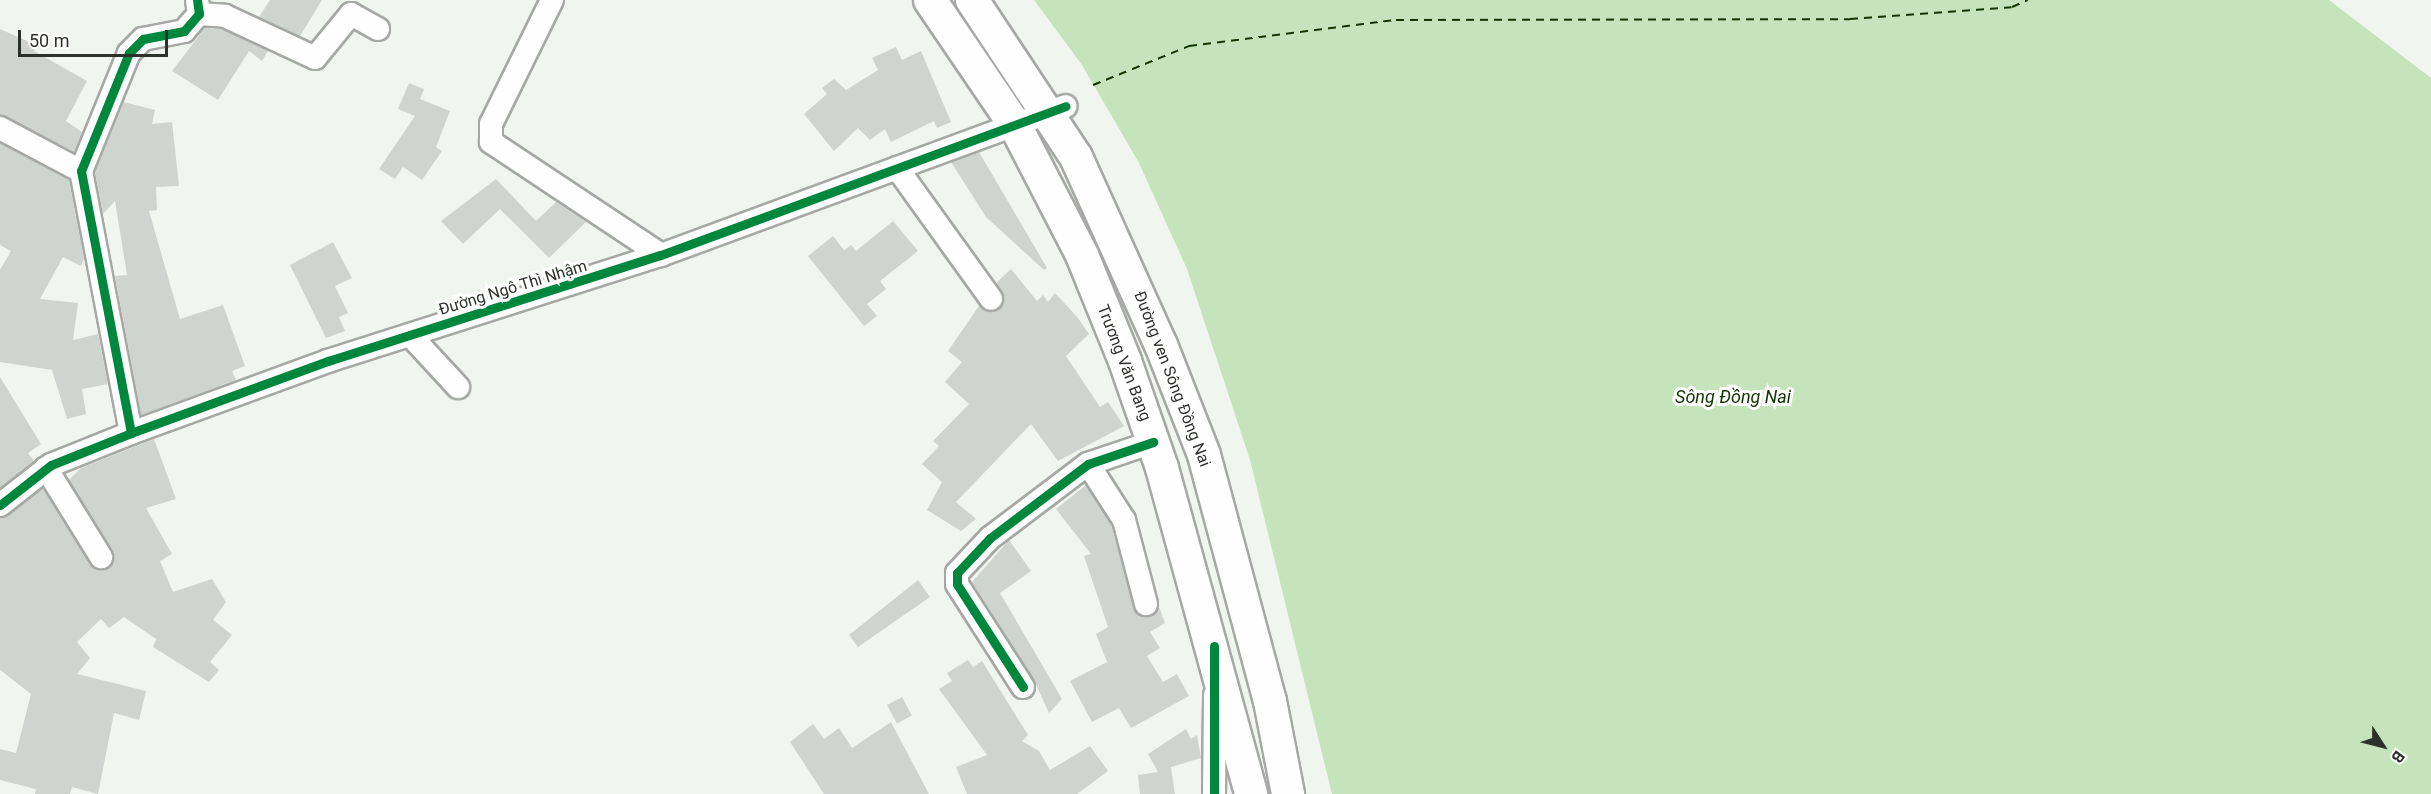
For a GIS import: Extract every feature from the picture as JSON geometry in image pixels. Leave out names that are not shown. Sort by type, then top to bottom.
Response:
[{"type":"main road","name":"Trương Văn Bang","points":[[930,0],[1043,114],[1082,255],[1153,442],[1214,646],[1251,794]]},
{"type":"main road","name":"Đường ven Sông Đồng Nai","points":[[972,0],[1043,114],[1076,156],[1117,240],[1204,455],[1270,701],[1288,794]]},
{"type":"street","points":[[552,0],[492,124],[491,142],[661,255]]},
{"type":"street","points":[[131,433],[81,171],[129,53],[143,39],[184,31],[198,7],[225,16],[315,58],[351,14],[378,29]]},
{"type":"street","name":"Đường Ngô Thì Nhậm","points":[[0,505],[46,468],[131,433],[410,335],[661,255],[1043,114]]},
{"type":"street","points":[[0,128],[81,171]]},
{"type":"street","points":[[897,168],[991,300]]},
{"type":"street","points":[[410,335],[458,387]]},
{"type":"street","points":[[1023,687],[957,584],[957,573],[990,538],[1088,464],[1153,442]]},
{"type":"street","points":[[1088,464],[1124,520],[1146,604]]},
{"type":"street","points":[[46,468],[101,557]]},
{"type":"street","points":[[1214,646],[1214,794]]},
{"type":"water","name":"Sông Đồng Nai","points":[[1034,0],[2329,0],[2431,78],[2431,794],[1332,794],[1250,460],[1187,269],[1139,163],[1082,65]]},
{"type":"building","points":[[270,0],[322,0],[300,36],[259,17]]},
{"type":"building","points":[[205,28],[222,29],[268,51],[262,61],[249,51],[218,100],[172,71]]},
{"type":"building","points":[[0,29],[36,45],[34,51],[87,81],[66,121],[82,132],[74,152],[0,115]]},
{"type":"building","points":[[896,47],[902,60],[921,51],[951,122],[937,128],[934,121],[891,142],[885,129],[870,140],[858,128],[834,151],[804,114],[827,94],[822,88],[834,79],[846,90],[878,70],[872,58]]},
{"type":"building","points":[[409,83],[424,89],[420,99],[450,111],[436,147],[442,151],[422,180],[403,167],[395,179],[379,169],[415,116],[398,109]]},
{"type":"building","points":[[124,102],[155,110],[152,124],[172,122],[179,186],[156,187],[157,210],[149,211],[180,319],[223,305],[245,366],[232,371],[236,380],[141,415],[115,276],[127,275],[115,201],[103,214],[95,172]]},
{"type":"building","points":[[0,143],[69,180],[84,259],[81,266],[63,257],[40,299],[78,303],[73,340],[98,334],[108,384],[82,389],[86,414],[67,419],[52,370],[0,362],[0,270],[11,251],[0,245]]},
{"type":"building","points":[[979,152],[1047,268],[1044,270],[986,217],[951,162]]},
{"type":"building","points":[[496,179],[536,221],[556,202],[586,222],[549,258],[500,209],[463,244],[441,221]]},
{"type":"building","points":[[893,221],[918,251],[880,281],[886,289],[867,304],[877,316],[864,326],[808,256],[833,236],[844,250],[851,245],[856,251]]},
{"type":"building","points":[[333,242],[352,278],[335,286],[348,313],[339,317],[345,331],[326,338],[290,265]]},
{"type":"building","points":[[1011,269],[1037,301],[1043,295],[1048,302],[1055,293],[1078,318],[1089,334],[1066,356],[1100,407],[1108,402],[1124,426],[1058,461],[1031,424],[956,502],[976,519],[961,531],[927,510],[942,482],[922,464],[939,446],[933,441],[969,404],[945,382],[962,362],[948,351],[979,306],[992,312],[1003,305],[996,283]]},
{"type":"building","points":[[0,377],[41,444],[28,453],[34,461],[0,488]]},
{"type":"building","points":[[154,439],[176,499],[146,508],[172,554],[160,561],[173,592],[212,579],[226,602],[213,620],[232,635],[210,662],[219,670],[209,682],[153,647],[156,639],[124,617],[109,628],[101,619],[77,642],[90,658],[77,674],[146,691],[139,720],[114,713],[98,794],[72,787],[70,794],[35,794],[36,789],[0,780],[0,749],[16,753],[31,694],[0,670],[0,518],[43,489],[90,565],[108,569],[113,550],[69,480],[81,468]]},
{"type":"building","points":[[1086,485],[1111,525],[1136,613],[1149,617],[1159,607],[1165,623],[1150,632],[1160,648],[1147,656],[1163,682],[1177,674],[1189,696],[1131,728],[1119,708],[1092,722],[1070,681],[1107,662],[1096,634],[1108,627],[1084,556],[1091,554],[1056,509]]},
{"type":"building","points":[[1009,540],[1031,571],[1000,593],[1062,699],[1049,713],[1034,680],[972,582]]},
{"type":"building","points":[[918,580],[930,597],[858,647],[849,635]]},
{"type":"building","points":[[968,660],[973,667],[982,661],[1028,735],[1022,741],[1039,751],[1050,770],[1090,746],[1108,771],[1077,794],[967,794],[956,767],[987,755],[939,689],[952,681],[947,673]]},
{"type":"building","points":[[902,697],[912,716],[897,724],[887,705]]},
{"type":"building","points":[[891,722],[929,794],[824,794],[790,742],[813,724],[824,739],[839,728],[852,748]]},
{"type":"building","points":[[1186,729],[1191,739],[1197,735],[1201,758],[1171,767],[1175,794],[1140,794],[1138,775],[1158,772],[1148,754]]},
{"type":"ferry route","points":[[1093,85],[1189,46],[1396,20],[1850,19],[2012,7],[2028,0]]},
{"type":"cycle path","points":[[131,433],[81,171],[129,53],[143,39],[184,31],[199,14],[197,0]]},
{"type":"cycle path","points":[[0,505],[51,465],[131,433],[328,361],[661,255],[1065,106]]},
{"type":"cycle path","points":[[1023,687],[957,584],[957,573],[990,538],[1088,464],[1153,442]]},
{"type":"cycle path","points":[[1214,646],[1214,794]]}]
